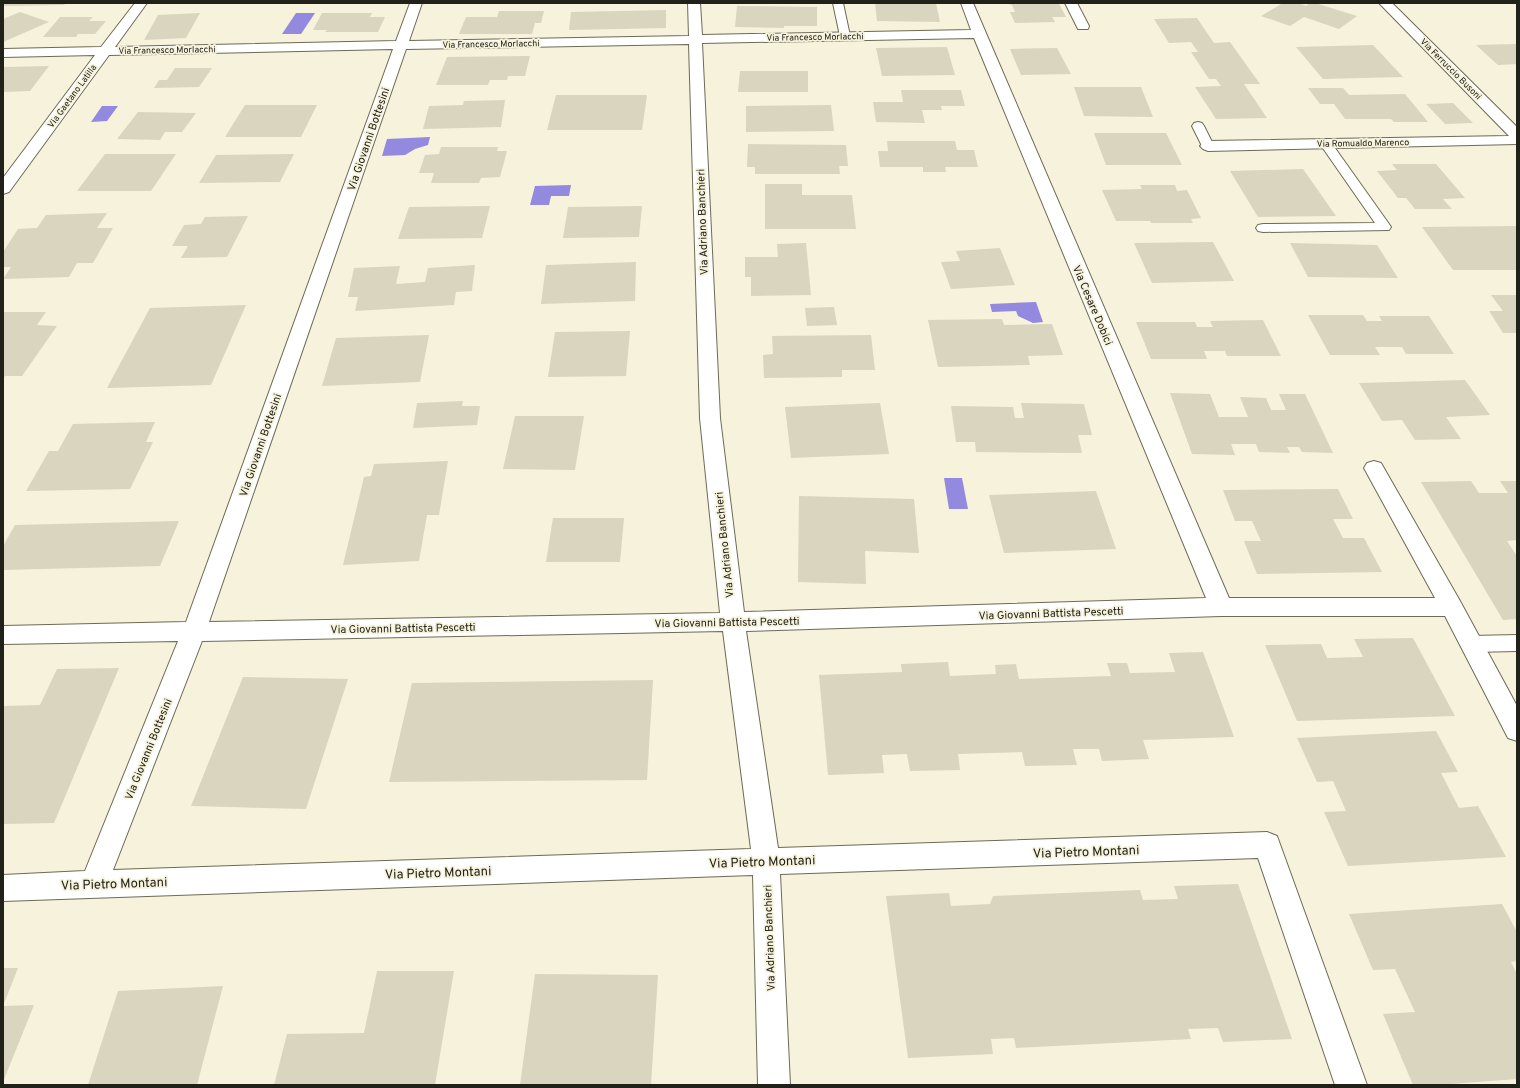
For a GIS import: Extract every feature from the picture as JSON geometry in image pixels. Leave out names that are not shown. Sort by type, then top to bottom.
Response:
[{"type":"street","name":"Via Gaetano Latilla","points":[[3,189],[141,3]]},
{"type":"street","name":"Via Giovanni Bottesini","points":[[94,884],[194,632],[416,3]]},
{"type":"street","name":"Via Adriano Banchieri","points":[[694,3],[710,418],[733,622],[766,861],[774,1085]]},
{"type":"street","name":"Via Cesare Dobici","points":[[967,3],[978,34],[1220,607]]},
{"type":"street","points":[[1071,3],[1083,26]]},
{"type":"street","name":"Via Ferruccio Busoni","points":[[1385,3],[1517,135]]},
{"type":"street","name":"Via Francesco Morlacchi","points":[[3,53],[978,34]]},
{"type":"street","name":"Via Romualdo Marenco","points":[[1208,146],[1517,140]]},
{"type":"street","points":[[1374,468],[1452,607],[1517,730]]},
{"type":"street","name":"Via Giovanni Battista Pescetti","points":[[3,636],[733,622],[1220,607],[1452,607]]},
{"type":"street","name":"Via Pietro Montani","points":[[3,888],[1267,845],[1351,1085]]},
{"type":"lane","points":[[838,3],[845,36]]},
{"type":"lane","points":[[1198,126],[1208,146]]},
{"type":"lane","points":[[1263,228],[1384,227],[1326,144]]},
{"type":"lane","points":[[1471,644],[1517,643]]},
{"type":"shaded area","points":[[296,13],[315,13],[301,34],[282,34]]},
{"type":"shaded area","points":[[102,106],[118,106],[107,121],[91,122]]},
{"type":"shaded area","points":[[430,137],[428,145],[415,149],[405,155],[382,156],[387,139]]},
{"type":"shaded area","points":[[571,185],[569,196],[551,196],[549,205],[530,205],[535,186]]},
{"type":"shaded area","points":[[1036,302],[1043,322],[1033,323],[1018,316],[1016,311],[992,312],[990,304]]},
{"type":"shaded area","points":[[944,478],[962,478],[968,509],[949,509]]},
{"type":"building","points":[[3,3],[66,3],[64,5],[3,6]]},
{"type":"building","points":[[875,3],[936,3],[940,22],[877,21]]},
{"type":"building","points":[[1005,3],[1059,4],[1066,17],[1052,17],[1055,22],[1015,23],[1010,12],[1015,12],[1012,5]]},
{"type":"building","points":[[1283,3],[1298,3],[1306,6],[1310,3],[1315,3],[1357,16],[1339,29],[1304,17],[1290,26],[1261,16]]},
{"type":"building","points":[[737,6],[817,7],[817,26],[784,26],[784,28],[735,27]]},
{"type":"building","points":[[666,10],[666,28],[569,30],[571,12]]},
{"type":"building","points":[[499,11],[544,11],[541,23],[535,23],[532,34],[459,34],[466,17],[497,17]]},
{"type":"building","points":[[20,12],[49,22],[3,42],[3,19]]},
{"type":"building","points":[[200,13],[186,38],[144,40],[158,15]]},
{"type":"building","points":[[322,13],[372,13],[370,17],[385,17],[378,32],[325,32],[327,30],[313,30]]},
{"type":"building","points":[[60,17],[93,17],[89,21],[106,21],[95,34],[78,34],[76,37],[43,37]]},
{"type":"building","points":[[1197,18],[1214,43],[1230,42],[1260,84],[1244,84],[1267,118],[1216,119],[1195,87],[1221,86],[1216,79],[1209,79],[1191,52],[1198,52],[1191,42],[1169,43],[1154,19]]},
{"type":"building","points":[[1517,44],[1517,64],[1498,65],[1476,45]]},
{"type":"building","points":[[1373,45],[1403,77],[1323,79],[1296,47]]},
{"type":"building","points":[[947,47],[955,75],[882,76],[876,48]]},
{"type":"building","points":[[1057,48],[1071,74],[1021,75],[1010,49]]},
{"type":"building","points":[[530,56],[525,76],[508,76],[507,80],[490,80],[488,85],[436,85],[447,57]]},
{"type":"building","points":[[49,66],[30,91],[3,92],[3,67]]},
{"type":"building","points":[[175,68],[212,68],[199,87],[154,88],[159,80],[167,80]]},
{"type":"building","points":[[740,71],[808,71],[808,92],[738,92]]},
{"type":"building","points":[[1074,87],[1141,87],[1153,117],[1084,116]]},
{"type":"building","points":[[1308,88],[1343,88],[1349,95],[1405,94],[1428,122],[1394,122],[1391,119],[1345,119],[1334,104],[1320,104]]},
{"type":"building","points":[[901,90],[961,90],[965,106],[941,106],[942,110],[922,110],[925,123],[876,122],[873,102],[903,102]]},
{"type":"building","points":[[556,95],[647,95],[642,130],[547,130]]},
{"type":"building","points":[[505,100],[501,127],[423,129],[429,106],[463,105],[464,101]]},
{"type":"building","points":[[1453,103],[1473,123],[1445,124],[1426,104]]},
{"type":"building","points":[[245,105],[317,105],[301,137],[225,137]]},
{"type":"building","points":[[831,105],[834,131],[746,132],[746,106]]},
{"type":"building","points":[[138,112],[196,113],[182,132],[165,132],[160,140],[117,139]]},
{"type":"building","points":[[1094,133],[1166,133],[1182,165],[1106,165]]},
{"type":"building","points":[[887,141],[955,141],[957,150],[974,150],[978,167],[945,167],[946,172],[923,172],[923,167],[880,167],[878,151],[888,151]]},
{"type":"building","points":[[748,144],[846,145],[848,166],[839,166],[840,174],[755,174],[755,167],[747,167]]},
{"type":"building","points":[[441,147],[498,147],[497,151],[507,151],[500,177],[481,178],[479,183],[431,183],[434,173],[419,173],[425,155],[439,154]]},
{"type":"building","points":[[105,154],[176,154],[151,191],[77,191]]},
{"type":"building","points":[[294,154],[280,182],[199,183],[216,155]]},
{"type":"building","points":[[1392,164],[1436,164],[1465,198],[1443,199],[1452,209],[1415,209],[1406,198],[1398,198],[1377,171],[1397,170]]},
{"type":"building","points":[[1303,169],[1336,216],[1258,217],[1230,171]]},
{"type":"building","points":[[765,184],[802,184],[802,195],[852,195],[856,229],[765,229]]},
{"type":"building","points":[[1140,185],[1175,185],[1177,191],[1187,190],[1201,218],[1191,219],[1193,223],[1116,221],[1102,190],[1142,189]]},
{"type":"building","points":[[490,206],[482,238],[398,239],[409,207]]},
{"type":"building","points":[[642,206],[639,237],[563,238],[568,207]]},
{"type":"building","points":[[107,213],[97,228],[113,228],[93,263],[77,263],[69,277],[3,279],[11,267],[3,267],[3,252],[18,229],[37,228],[46,215]]},
{"type":"building","points":[[248,216],[227,257],[181,258],[188,246],[172,246],[184,225],[201,224],[205,217]]},
{"type":"building","points":[[1517,226],[1517,270],[1453,270],[1422,227]]},
{"type":"building","points":[[1213,242],[1234,281],[1152,283],[1134,243]]},
{"type":"building","points":[[806,243],[811,295],[751,296],[751,277],[745,277],[745,257],[778,257],[777,244]]},
{"type":"building","points":[[1290,243],[1377,245],[1398,278],[1308,277]]},
{"type":"building","points":[[1000,248],[1015,285],[951,289],[941,262],[960,261],[956,251]]},
{"type":"building","points":[[636,262],[635,301],[541,304],[546,265]]},
{"type":"building","points":[[475,265],[472,291],[456,292],[454,305],[355,311],[358,297],[348,297],[354,268],[400,266],[396,284],[425,282],[428,268]]},
{"type":"building","points":[[1491,295],[1517,295],[1517,333],[1503,333],[1489,311],[1503,311]]},
{"type":"building","points":[[246,305],[211,385],[107,388],[150,308]]},
{"type":"building","points":[[834,307],[837,325],[807,326],[805,308]]},
{"type":"building","points":[[3,312],[46,312],[37,325],[57,326],[22,376],[5,376],[3,379]]},
{"type":"building","points":[[1308,315],[1363,315],[1367,321],[1382,321],[1379,316],[1429,316],[1454,354],[1406,354],[1402,347],[1375,347],[1380,355],[1330,355]]},
{"type":"building","points":[[1002,319],[1004,325],[1052,324],[1063,355],[1028,356],[1030,365],[938,367],[928,320]]},
{"type":"building","points":[[1263,320],[1281,356],[1227,356],[1225,351],[1204,351],[1207,359],[1151,359],[1136,322],[1195,322],[1197,327],[1213,327],[1210,321]]},
{"type":"building","points":[[630,331],[626,376],[548,377],[555,332]]},
{"type":"building","points":[[429,335],[420,382],[322,386],[336,338]]},
{"type":"building","points":[[871,335],[875,370],[842,370],[842,377],[764,378],[763,355],[773,354],[772,336]]},
{"type":"building","points":[[1465,380],[1490,415],[1446,417],[1461,439],[1415,440],[1402,420],[1382,421],[1359,383]]},
{"type":"building","points":[[1170,393],[1210,394],[1219,417],[1248,417],[1240,397],[1266,398],[1271,410],[1286,410],[1279,394],[1305,394],[1333,453],[1302,452],[1299,447],[1287,447],[1290,453],[1259,452],[1256,444],[1231,444],[1235,455],[1192,454]]},
{"type":"building","points":[[463,401],[462,406],[480,406],[477,425],[413,428],[417,403]]},
{"type":"building","points":[[880,403],[889,454],[791,458],[785,407]]},
{"type":"building","points":[[1021,403],[1084,404],[1092,435],[1078,435],[1082,453],[976,452],[975,442],[956,442],[951,406],[1013,407],[1015,418],[1024,418]]},
{"type":"building","points":[[515,416],[584,416],[575,470],[503,469]]},
{"type":"building","points":[[155,422],[146,442],[153,442],[130,489],[26,491],[49,451],[58,451],[73,424]]},
{"type":"building","points":[[448,461],[439,515],[427,515],[419,561],[343,565],[364,477],[371,476],[374,464]]},
{"type":"building","points":[[1471,481],[1479,493],[1508,493],[1500,481],[1517,481],[1517,540],[1507,541],[1517,556],[1517,619],[1503,620],[1421,482]]},
{"type":"building","points":[[1338,489],[1353,519],[1333,519],[1343,538],[1364,538],[1382,572],[1257,574],[1244,541],[1261,541],[1252,521],[1235,521],[1223,490]]},
{"type":"building","points":[[1096,491],[1116,549],[1004,553],[989,495]]},
{"type":"building","points":[[799,496],[914,499],[919,553],[865,551],[866,584],[798,582]]},
{"type":"building","points":[[553,518],[624,518],[620,562],[546,562]]},
{"type":"building","points":[[179,521],[160,566],[3,570],[3,546],[15,525]]},
{"type":"building","points":[[1413,638],[1455,716],[1297,721],[1265,645],[1321,644],[1327,658],[1363,657],[1354,639]]},
{"type":"building","points":[[1203,652],[1234,737],[1143,740],[1149,759],[1102,761],[1099,749],[1073,749],[1077,765],[1025,766],[1022,752],[958,754],[960,770],[910,771],[907,754],[882,755],[884,773],[828,775],[819,675],[902,672],[901,664],[948,662],[950,676],[996,674],[995,665],[1016,664],[1019,679],[1111,676],[1107,663],[1127,663],[1130,673],[1175,672],[1169,653]]},
{"type":"building","points":[[119,668],[54,823],[3,824],[3,706],[40,705],[57,669]]},
{"type":"building","points":[[243,677],[348,679],[306,809],[191,806]]},
{"type":"building","points":[[653,680],[647,780],[389,782],[412,683]]},
{"type":"building","points":[[1436,731],[1458,772],[1441,773],[1459,808],[1478,806],[1506,857],[1348,866],[1324,812],[1346,811],[1333,781],[1317,782],[1297,738]]},
{"type":"building","points":[[1238,884],[1292,1039],[1223,1042],[1218,1028],[1188,1029],[1191,1039],[1016,1048],[1014,1038],[991,1039],[993,1054],[908,1058],[886,896],[949,893],[951,906],[990,904],[993,896],[1140,890],[1143,900],[1178,899],[1174,886]]},
{"type":"building","points":[[1502,904],[1517,932],[1517,961],[1511,962],[1517,974],[1517,1079],[1438,1085],[1413,1085],[1383,1014],[1415,1012],[1395,969],[1373,970],[1349,914]]},
{"type":"building","points":[[3,968],[18,968],[3,1006]]},
{"type":"building","points":[[377,971],[454,971],[435,1085],[274,1085],[287,1034],[364,1033]]},
{"type":"building","points":[[535,974],[658,975],[651,1085],[520,1085]]},
{"type":"building","points":[[223,986],[197,1085],[88,1085],[118,991]]},
{"type":"building","points":[[34,1005],[3,1082],[3,1006]]}]
